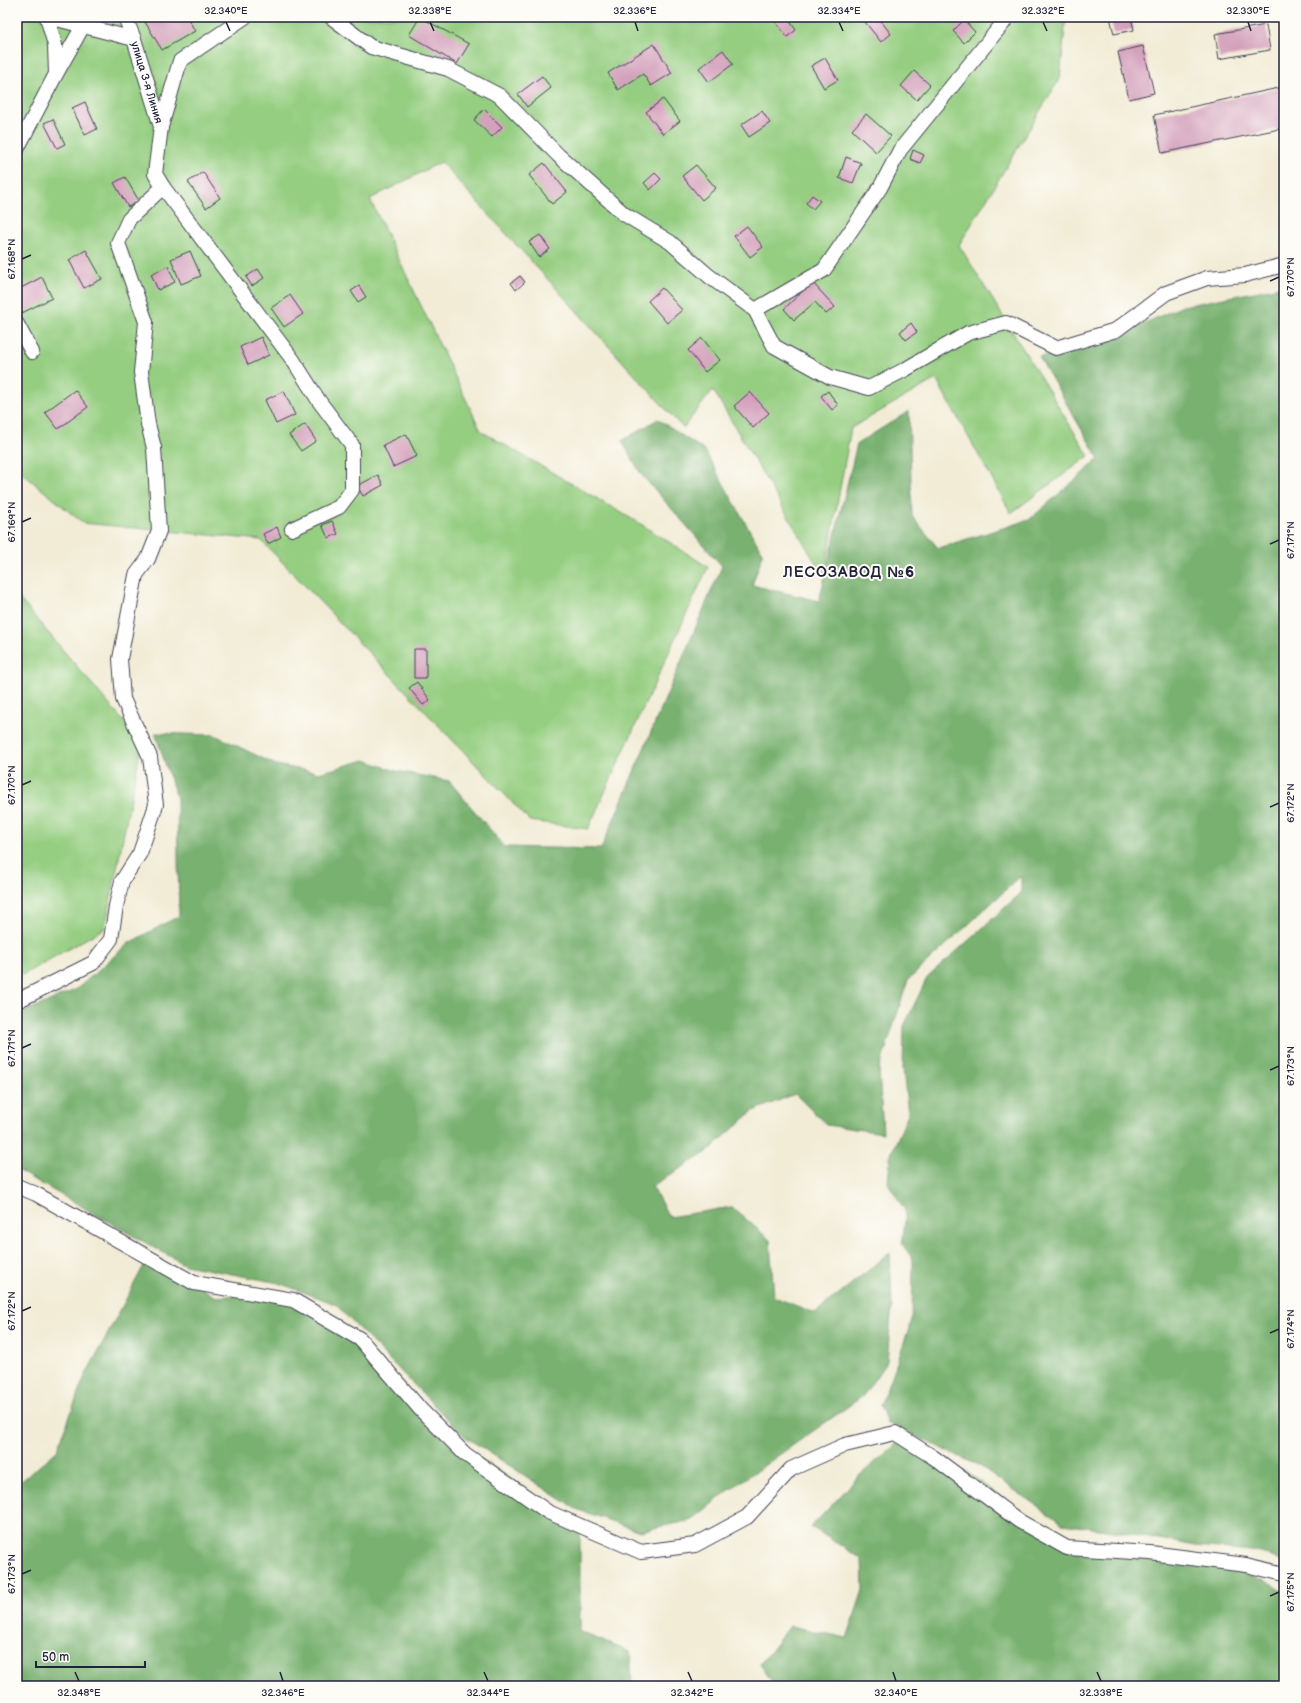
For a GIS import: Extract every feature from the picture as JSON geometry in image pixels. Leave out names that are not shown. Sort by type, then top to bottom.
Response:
[{"type":"street","name":"улица 3-я Линия","points":[[48,17],[86,22],[134,39],[161,127],[155,174],[163,187],[294,360],[319,401],[352,445],[352,490],[339,507],[292,529]]},
{"type":"street","points":[[48,17],[55,45],[56,74]]},
{"type":"street","points":[[125,17],[134,39]]},
{"type":"street","points":[[331,17],[371,47],[448,69],[500,96],[558,155],[624,214],[670,242],[709,276],[755,310],[774,346],[830,377],[868,388],[906,369],[968,334],[1006,323],[1056,348],[1116,330],[1166,293],[1207,278],[1245,275],[1284,265]]},
{"type":"street","points":[[161,127],[180,61],[236,19]]},
{"type":"street","points":[[17,149],[56,74],[86,22]]},
{"type":"street","points":[[755,310],[824,270],[880,188],[900,150],[1004,22]]},
{"type":"street","points":[[17,1001],[93,963],[111,939],[116,906],[122,881],[140,853],[156,805],[150,757],[123,699],[120,659],[136,576],[148,559],[159,531],[154,448],[148,424],[141,372],[146,322],[118,243],[129,219],[163,187]]},
{"type":"street","points":[[17,324],[32,352]]},
{"type":"street","points":[[17,1186],[36,1194],[194,1283],[294,1300],[360,1339],[421,1410],[465,1454],[548,1512],[641,1552],[695,1545],[747,1517],[791,1469],[845,1445],[895,1433],[934,1457],[1019,1521],[1067,1548],[1150,1553],[1246,1565],[1284,1574]]},
{"type":"green space","points":[[17,17],[1066,17],[1060,78],[959,245],[1089,456],[1011,513],[936,379],[851,428],[824,577],[713,390],[683,428],[441,162],[370,199],[481,431],[644,526],[708,567],[588,829],[530,821],[261,540],[83,523],[17,469]]},
{"type":"green space","points":[[1280,287],[1284,346],[1284,1563],[1262,1552],[1196,1546],[1121,1532],[1063,1524],[980,1466],[887,1423],[880,1405],[912,1320],[913,1259],[902,1244],[906,1212],[888,1183],[890,1157],[908,1114],[903,1069],[904,1026],[927,978],[1021,893],[1021,876],[908,980],[879,1070],[883,1133],[827,1125],[795,1094],[753,1111],[707,1152],[652,1186],[669,1217],[732,1207],[770,1240],[774,1297],[815,1313],[890,1253],[892,1305],[887,1361],[863,1396],[728,1491],[692,1520],[640,1531],[576,1509],[464,1436],[335,1304],[279,1283],[185,1265],[17,1170],[17,1015],[77,989],[129,943],[179,916],[177,799],[155,733],[215,735],[276,765],[319,773],[365,760],[396,771],[449,781],[505,847],[601,849],[722,566],[641,474],[622,441],[658,419],[705,451],[763,554],[752,585],[819,601],[857,444],[909,411],[912,516],[938,548],[1029,520],[1099,459],[1039,357],[1084,350],[1183,306]]},
{"type":"green space","points":[[17,596],[142,743],[105,928],[17,978]]},
{"type":"green space","points":[[149,1256],[216,1297],[270,1292],[347,1333],[452,1439],[580,1526],[580,1632],[630,1652],[632,1686],[17,1686],[17,1485],[57,1451],[84,1378]]},
{"type":"green space","points":[[899,1442],[967,1472],[1053,1535],[1221,1564],[1284,1590],[1284,1686],[775,1686],[760,1664],[790,1626],[847,1638],[863,1590],[862,1559],[811,1527],[860,1475]]},
{"type":"building","points":[[142,17],[187,17],[195,31],[162,50]]},
{"type":"building","points":[[420,17],[469,44],[457,64],[409,35]]},
{"type":"building","points":[[772,17],[787,17],[796,30],[787,37]]},
{"type":"building","points":[[872,17],[878,17],[891,34],[881,42],[865,22]]},
{"type":"building","points":[[1110,17],[1131,17],[1134,30],[1114,34]]},
{"type":"building","points":[[964,20],[975,32],[964,43],[953,31]]},
{"type":"building","points":[[1266,25],[1270,50],[1219,59],[1215,34]]},
{"type":"building","points":[[654,44],[672,73],[651,86],[643,74],[618,90],[608,73]]},
{"type":"building","points":[[1143,46],[1154,93],[1129,99],[1118,52]]},
{"type":"building","points":[[723,50],[733,64],[709,82],[699,68]]},
{"type":"building","points":[[825,58],[838,80],[824,88],[811,66]]},
{"type":"building","points":[[914,71],[930,85],[917,100],[901,86]]},
{"type":"building","points":[[542,76],[551,88],[527,107],[518,94]]},
{"type":"building","points":[[1283,87],[1284,128],[1162,153],[1154,115]]},
{"type":"building","points":[[663,99],[680,121],[663,134],[646,112]]},
{"type":"building","points":[[85,102],[97,129],[85,135],[72,108]]},
{"type":"building","points":[[484,109],[502,127],[492,137],[474,120]]},
{"type":"building","points":[[762,111],[770,123],[749,137],[741,125]]},
{"type":"building","points":[[866,114],[891,136],[876,152],[852,130]]},
{"type":"building","points":[[53,119],[65,144],[57,148],[44,123]]},
{"type":"building","points":[[913,150],[924,155],[920,163],[910,159]]},
{"type":"building","points":[[846,157],[861,163],[853,183],[839,178]]},
{"type":"building","points":[[544,163],[567,192],[552,204],[529,175]]},
{"type":"building","points":[[696,165],[716,188],[702,200],[682,176]]},
{"type":"building","points":[[203,172],[220,198],[206,208],[188,182]]},
{"type":"building","points":[[655,173],[661,179],[650,190],[644,183]]},
{"type":"building","points":[[125,177],[139,201],[128,207],[114,183]]},
{"type":"building","points":[[812,195],[820,201],[813,209],[806,203]]},
{"type":"building","points":[[747,226],[763,247],[750,257],[734,236]]},
{"type":"building","points":[[540,235],[550,249],[539,257],[529,242]]},
{"type":"building","points":[[86,250],[102,279],[84,288],[69,260]]},
{"type":"building","points":[[190,251],[201,276],[181,284],[171,259]]},
{"type":"building","points":[[168,266],[175,282],[158,290],[151,274]]},
{"type":"building","points":[[258,269],[264,278],[252,286],[246,277]]},
{"type":"building","points":[[520,276],[525,282],[516,290],[511,283]]},
{"type":"building","points":[[42,277],[52,298],[20,314],[17,309],[17,290]]},
{"type":"building","points":[[812,282],[835,307],[826,314],[815,302],[794,320],[784,309]]},
{"type":"building","points":[[359,286],[366,297],[358,302],[351,291]]},
{"type":"building","points":[[662,288],[682,310],[667,323],[648,301]]},
{"type":"building","points":[[290,295],[303,314],[284,327],[271,308]]},
{"type":"building","points":[[911,323],[917,332],[906,340],[900,332]]},
{"type":"building","points":[[261,337],[269,355],[248,365],[240,347]]},
{"type":"building","points":[[702,338],[720,360],[705,372],[688,350]]},
{"type":"building","points":[[75,390],[88,407],[58,429],[45,412]]},
{"type":"building","points":[[284,391],[295,415],[276,424],[265,400]]},
{"type":"building","points":[[828,391],[838,405],[832,410],[821,396]]},
{"type":"building","points":[[750,392],[769,413],[753,428],[734,406]]},
{"type":"building","points":[[305,424],[316,441],[301,451],[289,435]]},
{"type":"building","points":[[406,434],[417,456],[393,467],[383,445]]},
{"type":"building","points":[[378,475],[383,485],[363,496],[357,486]]},
{"type":"building","points":[[332,521],[338,534],[328,538],[322,525]]},
{"type":"building","points":[[277,527],[281,537],[268,544],[263,534]]},
{"type":"building","points":[[414,649],[426,649],[426,678],[414,678]]},
{"type":"building","points":[[417,682],[430,700],[423,705],[409,688]]},
{"type":"district","name":"ЛЕСОЗАВОД №6","points":[[849,572]]}]
